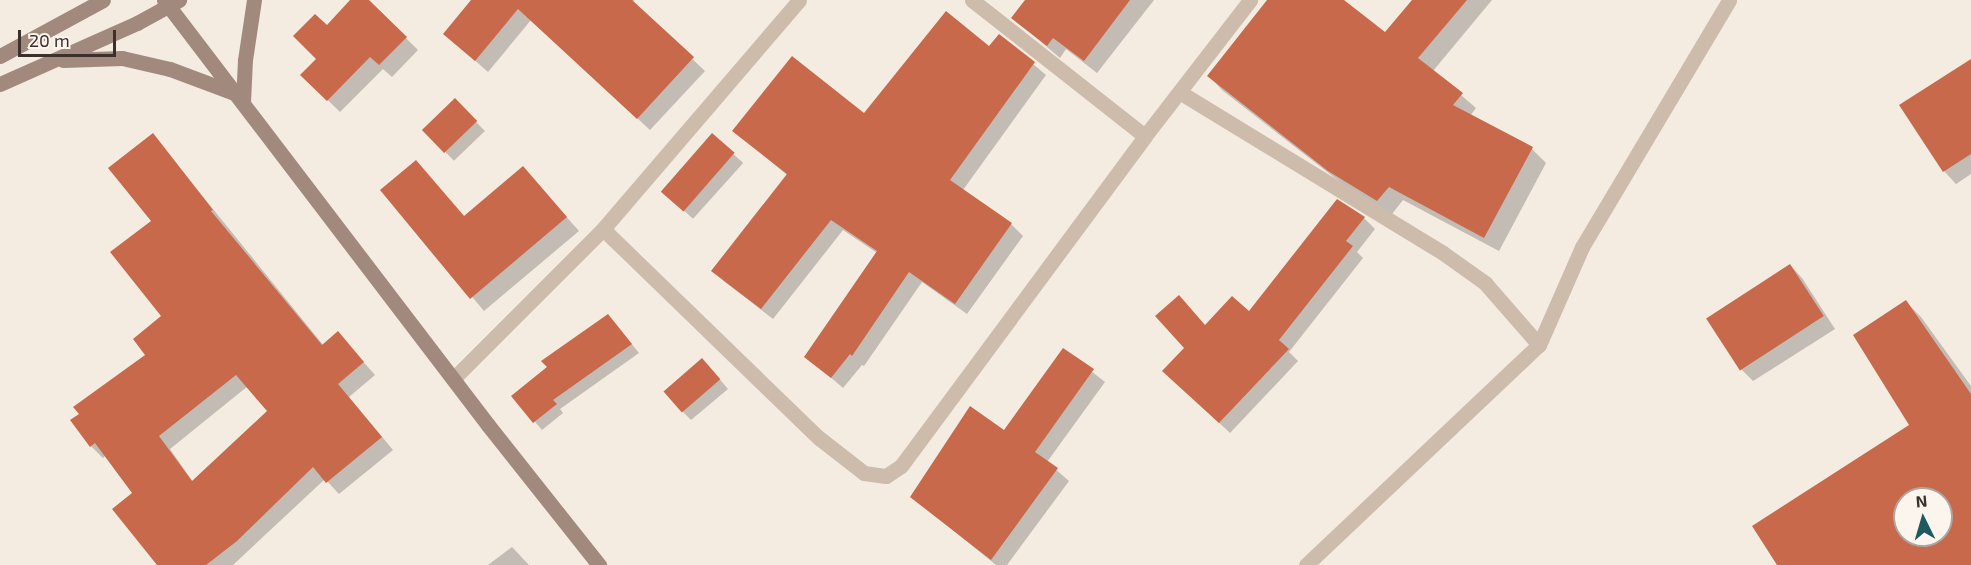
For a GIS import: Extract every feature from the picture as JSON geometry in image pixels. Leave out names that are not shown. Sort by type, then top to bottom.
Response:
[{"type":"street","points":[[0,56],[103,0]]},
{"type":"street","points":[[240,98],[254,0]]},
{"type":"street","points":[[454,378],[603,229],[799,0]]},
{"type":"street","points":[[972,0],[1145,136]]},
{"type":"street","points":[[603,229],[819,438],[864,473],[886,476],[901,466],[1145,136],[1250,0]]},
{"type":"street","points":[[1306,565],[1539,345],[1582,247],[1729,0]]},
{"type":"street","points":[[0,84],[54,61],[171,2],[240,98],[599,565]]},
{"type":"street","points":[[54,61],[122,58],[170,69],[240,98]]},
{"type":"street","points":[[1180,93],[1443,254],[1485,283],[1539,345]]},
{"type":"building","points":[[350,0],[369,0],[407,37],[379,65],[370,57],[327,101],[300,75],[316,59],[293,36],[315,14],[327,25]]},
{"type":"building","points":[[471,0],[632,0],[694,57],[637,119],[518,9],[475,61],[443,34]]},
{"type":"building","points":[[1025,0],[1130,0],[1084,61],[1053,38],[1047,46],[1011,18]]},
{"type":"building","points":[[1267,0],[1344,0],[1385,32],[1412,0],[1467,0],[1418,58],[1463,93],[1453,105],[1533,147],[1484,238],[1389,187],[1377,201],[1328,171],[1207,76]]},
{"type":"building","points":[[946,11],[989,46],[999,34],[1035,62],[950,180],[1012,223],[955,304],[909,272],[852,356],[850,354],[831,378],[804,357],[877,251],[831,220],[761,309],[711,271],[787,174],[732,131],[792,56],[864,113]]},
{"type":"building","points":[[1971,59],[1971,154],[1943,172],[1899,105]]},
{"type":"building","points":[[455,98],[477,121],[444,153],[422,130]]},
{"type":"building","points":[[153,133],[213,210],[211,211],[322,345],[338,331],[364,362],[338,384],[382,437],[326,483],[313,467],[237,541],[206,565],[157,565],[112,509],[132,493],[95,443],[90,447],[70,420],[79,414],[73,407],[145,355],[133,339],[161,316],[110,252],[151,221],[108,168]],"holes":[[[236,375],[267,411],[192,481],[159,436]]]},
{"type":"building","points":[[712,133],[735,153],[683,212],[661,192]]},
{"type":"building","points":[[416,160],[464,216],[523,166],[567,217],[470,299],[380,190]]},
{"type":"building","points":[[1337,199],[1365,217],[1346,241],[1353,246],[1279,340],[1289,349],[1219,423],[1162,371],[1184,348],[1155,316],[1179,295],[1205,325],[1232,296],[1249,311]]},
{"type":"building","points":[[1790,264],[1824,316],[1740,370],[1706,318]]},
{"type":"building","points":[[1906,300],[1971,394],[1971,565],[1777,565],[1752,526],[1909,425],[1853,335]]},
{"type":"building","points":[[608,314],[632,344],[553,400],[557,404],[533,423],[511,396],[547,367],[541,361]]},
{"type":"building","points":[[1063,348],[1094,369],[1035,452],[1058,468],[991,560],[910,497],[970,406],[1004,430]]},
{"type":"building","points":[[702,358],[720,379],[682,413],[664,391]]}]
